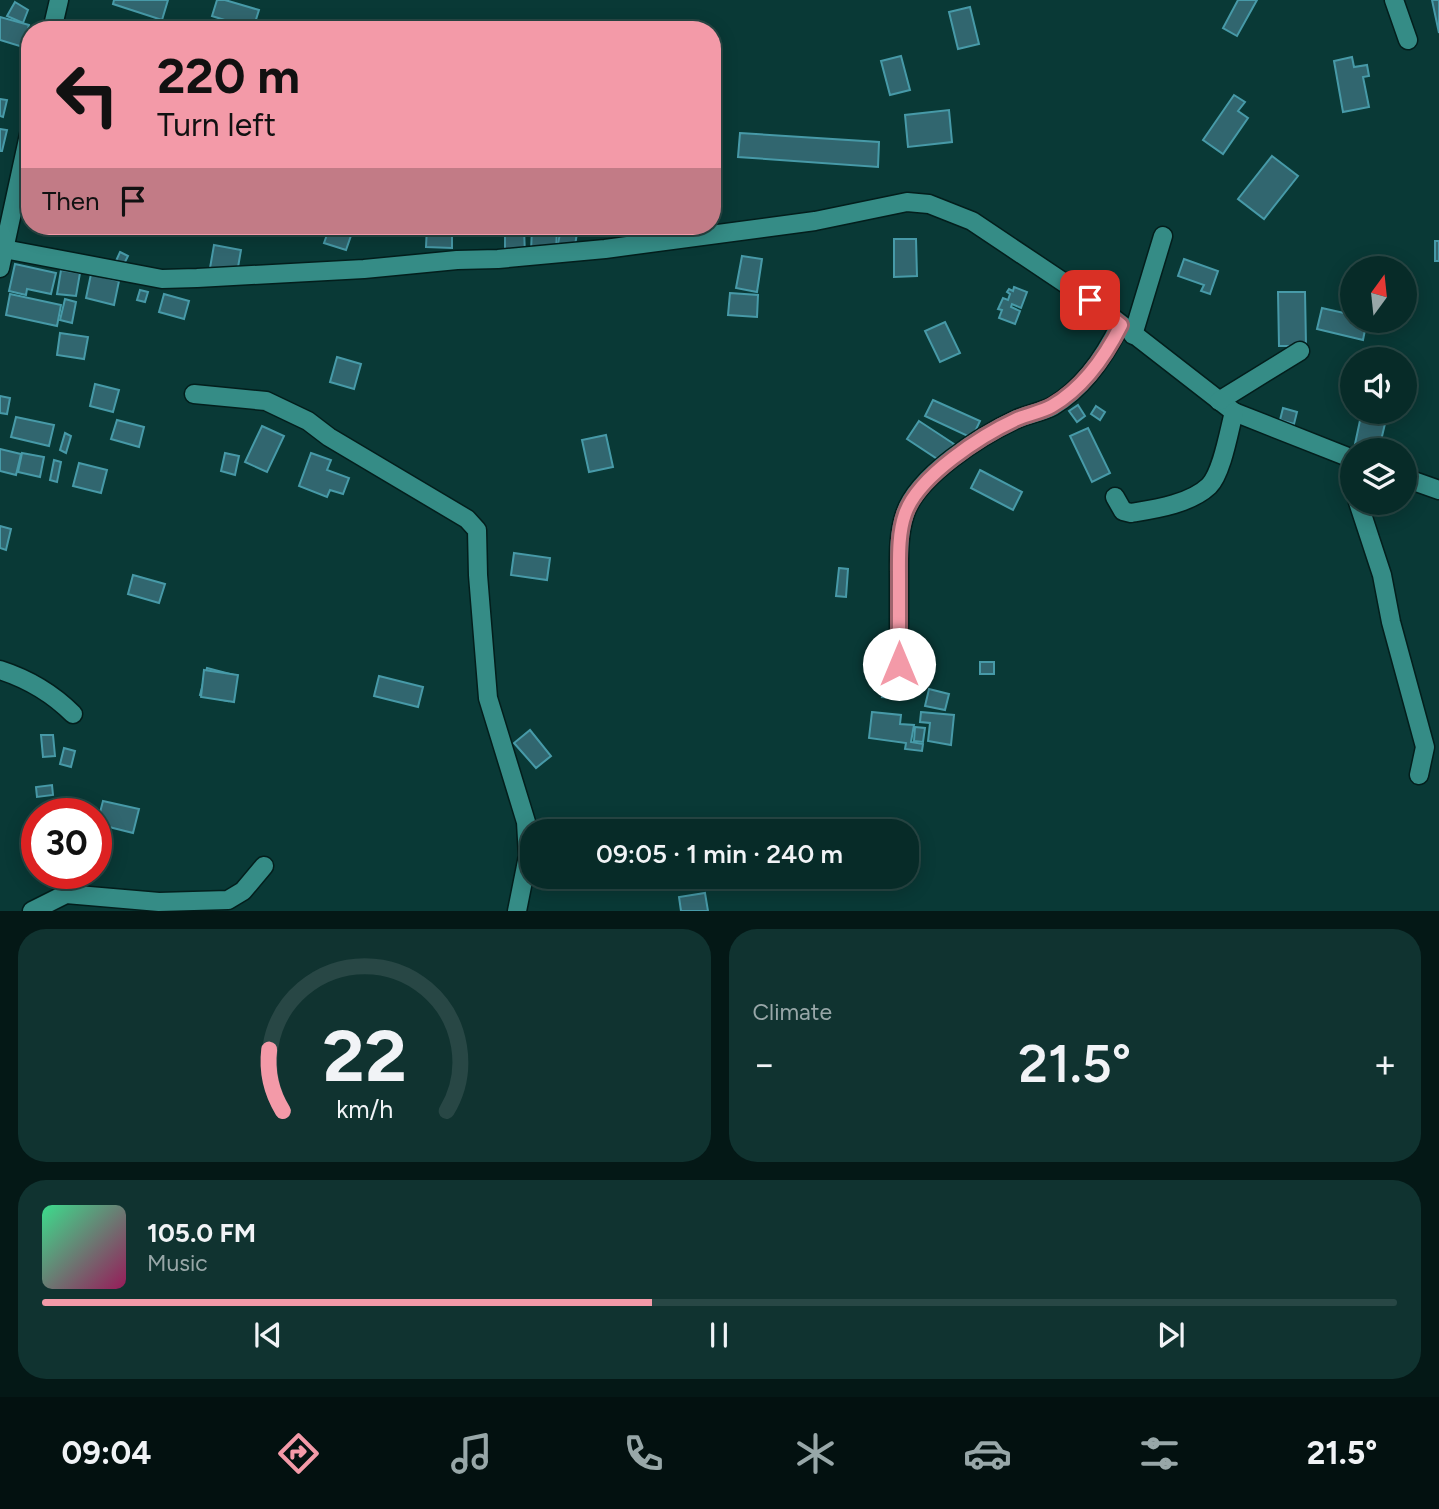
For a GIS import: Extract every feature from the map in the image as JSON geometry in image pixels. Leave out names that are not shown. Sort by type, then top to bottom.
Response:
[{"type":"street","points":[[54,21],[59,0]]},
{"type":"street","points":[[1394,0],[1408,40]]},
{"type":"street","points":[[0,268],[2,248],[21,168]]},
{"type":"street","points":[[721,234],[815,221],[907,202],[929,204],[972,221],[1090,300],[1234,412],[1340,454]]},
{"type":"street","points":[[2,248],[162,279],[498,259],[606,249],[710,235]]},
{"type":"street","points":[[899,664],[899,548],[905,513],[911,503],[924,484],[946,463],[980,439],[1017,419],[1052,407],[1079,386],[1127,330],[1163,236]]},
{"type":"street","points":[[1219,401],[1300,351]]},
{"type":"street","points":[[194,394],[266,401],[307,421],[329,437],[467,519],[477,530],[488,698],[526,822],[528,856],[517,911]]},
{"type":"street","points":[[1115,497],[1123,511],[1131,513],[1187,499],[1210,485],[1234,412]]},
{"type":"street","points":[[1417,482],[1439,490]]},
{"type":"street","points":[[1362,515],[1382,575],[1391,622],[1425,747],[1419,775]]},
{"type":"street","points":[[0,670],[19,676],[58,699],[73,714]]},
{"type":"street","points":[[32,911],[66,894],[159,902],[228,900],[243,891],[264,866]]},
{"type":"building","points":[[114,0],[168,0],[162,20],[113,4]]},
{"type":"building","points":[[217,0],[259,10],[256,21],[228,21],[212,16]]},
{"type":"building","points":[[1238,0],[1257,0],[1237,36],[1223,28]]},
{"type":"building","points":[[1432,0],[1439,0],[1439,33]]},
{"type":"building","points":[[15,2],[28,10],[21,22],[7,16]]},
{"type":"building","points":[[970,7],[979,44],[958,49],[949,12]]},
{"type":"building","points":[[0,17],[21,23],[21,46],[0,40]]},
{"type":"building","points":[[901,56],[910,90],[890,95],[881,61]]},
{"type":"building","points":[[1352,57],[1354,67],[1367,65],[1369,76],[1363,77],[1369,107],[1343,112],[1334,61]]},
{"type":"building","points":[[1234,95],[1245,102],[1238,111],[1248,118],[1223,154],[1203,140]]},
{"type":"building","points":[[0,99],[7,100],[3,117],[0,116]]},
{"type":"building","points":[[949,110],[952,142],[908,147],[905,115]]},
{"type":"building","points":[[0,129],[7,130],[2,151],[0,151]]},
{"type":"building","points":[[740,133],[879,142],[878,167],[738,157]]},
{"type":"building","points":[[1272,156],[1298,176],[1264,219],[1238,199]]},
{"type":"building","points":[[327,235],[351,235],[346,250],[324,243]]},
{"type":"building","points":[[427,235],[452,235],[452,248],[426,247]]},
{"type":"building","points":[[505,235],[524,235],[525,255],[505,256]]},
{"type":"building","points":[[532,235],[557,235],[556,252],[531,251]]},
{"type":"building","points":[[560,235],[577,235],[574,252],[557,248]]},
{"type":"building","points":[[894,239],[916,239],[917,276],[894,277]]},
{"type":"building","points":[[1435,241],[1439,241],[1439,261],[1435,261]]},
{"type":"building","points":[[214,245],[241,250],[237,273],[210,268]]},
{"type":"building","points":[[120,252],[128,256],[124,264],[116,261]]},
{"type":"building","points":[[742,256],[762,259],[757,292],[736,288]]},
{"type":"building","points":[[1184,259],[1218,271],[1210,294],[1201,291],[1204,285],[1178,276]]},
{"type":"building","points":[[15,264],[56,273],[51,294],[27,289],[26,295],[9,291]]},
{"type":"building","points":[[61,270],[80,273],[76,296],[57,294]]},
{"type":"building","points":[[91,274],[119,281],[114,305],[86,298]]},
{"type":"building","points":[[1014,287],[1027,292],[1021,308],[1012,304],[1011,307],[1020,311],[1015,324],[999,318],[1002,310],[998,309],[1003,298],[1008,300],[1009,289],[1013,291]]},
{"type":"building","points":[[140,290],[148,292],[145,302],[137,300]]},
{"type":"building","points":[[1278,292],[1305,292],[1306,346],[1279,346]]},
{"type":"building","points":[[730,293],[758,295],[757,317],[728,315]]},
{"type":"building","points":[[10,294],[61,305],[57,326],[6,315]]},
{"type":"building","points":[[164,294],[189,301],[184,319],[159,312]]},
{"type":"building","points":[[65,299],[76,302],[72,323],[60,320]]},
{"type":"building","points":[[1322,308],[1340,312],[1340,333],[1364,333],[1363,340],[1317,329]]},
{"type":"building","points":[[945,322],[960,353],[940,362],[925,331]]},
{"type":"building","points":[[60,333],[88,337],[84,359],[57,355]]},
{"type":"building","points":[[337,357],[361,364],[354,389],[330,382]]},
{"type":"building","points":[[95,384],[119,390],[113,412],[90,406]]},
{"type":"building","points":[[0,396],[10,398],[7,414],[0,413]]},
{"type":"building","points":[[933,400],[980,421],[972,438],[925,416]]},
{"type":"building","points":[[1078,405],[1085,416],[1077,422],[1069,411]]},
{"type":"building","points":[[1096,406],[1105,412],[1100,420],[1091,414]]},
{"type":"building","points":[[1283,408],[1297,412],[1294,424],[1280,420]]},
{"type":"building","points":[[16,417],[54,425],[49,446],[11,437]]},
{"type":"building","points":[[117,420],[144,427],[139,447],[111,439]]},
{"type":"building","points":[[919,421],[954,444],[942,462],[907,439]]},
{"type":"building","points":[[1359,424],[1385,424],[1382,438],[1356,438]]},
{"type":"building","points":[[262,426],[284,436],[267,472],[245,462]]},
{"type":"building","points":[[1088,428],[1110,473],[1092,482],[1070,436]]},
{"type":"building","points":[[65,433],[71,436],[66,453],[60,450]]},
{"type":"building","points":[[606,435],[613,467],[589,472],[582,440]]},
{"type":"building","points":[[0,449],[21,454],[16,475],[0,471]]},
{"type":"building","points":[[22,453],[44,457],[40,477],[18,472]]},
{"type":"building","points":[[225,453],[239,456],[235,475],[221,471]]},
{"type":"building","points":[[311,453],[331,460],[327,470],[349,478],[343,494],[330,490],[327,497],[299,486]]},
{"type":"building","points":[[54,460],[61,462],[57,482],[50,480]]},
{"type":"building","points":[[79,463],[107,470],[101,493],[73,486]]},
{"type":"building","points":[[980,470],[1022,492],[1013,510],[971,488]]},
{"type":"building","points":[[0,526],[11,529],[6,550],[0,548]]},
{"type":"building","points":[[514,553],[550,558],[547,580],[511,575]]},
{"type":"building","points":[[839,568],[848,569],[846,597],[836,596]]},
{"type":"building","points":[[133,575],[165,584],[159,603],[128,594]]},
{"type":"building","points":[[980,662],[994,662],[994,674],[980,674]]},
{"type":"building","points":[[207,668],[234,675],[228,701],[200,695]]},
{"type":"building","points":[[204,670],[238,675],[234,702],[201,697]]},
{"type":"building","points":[[379,676],[423,687],[418,707],[374,696]]},
{"type":"building","points":[[884,685],[894,686],[892,698],[882,697]]},
{"type":"building","points":[[929,689],[949,694],[945,710],[925,706]]},
{"type":"building","points":[[872,712],[901,715],[900,724],[914,725],[911,742],[923,744],[922,751],[905,749],[906,743],[869,738]]},
{"type":"building","points":[[921,712],[954,715],[951,745],[928,741],[930,723],[920,722]]},
{"type":"building","points":[[915,727],[925,728],[923,742],[914,741]]},
{"type":"building","points":[[530,730],[551,756],[536,768],[514,743]]},
{"type":"building","points":[[41,735],[53,735],[55,756],[43,757]]},
{"type":"building","points":[[64,748],[75,751],[71,767],[60,764]]},
{"type":"building","points":[[52,785],[53,795],[37,797],[36,787]]},
{"type":"building","points":[[112,803],[139,809],[133,833],[112,828]]},
{"type":"building","points":[[705,893],[708,911],[681,911],[679,897]]},
{"type":"route","points":[[899,664],[899,548],[905,513],[924,484],[946,463],[980,439],[1017,419],[1052,407],[1079,386],[1107,353],[1121,325],[1090,300]]}]
